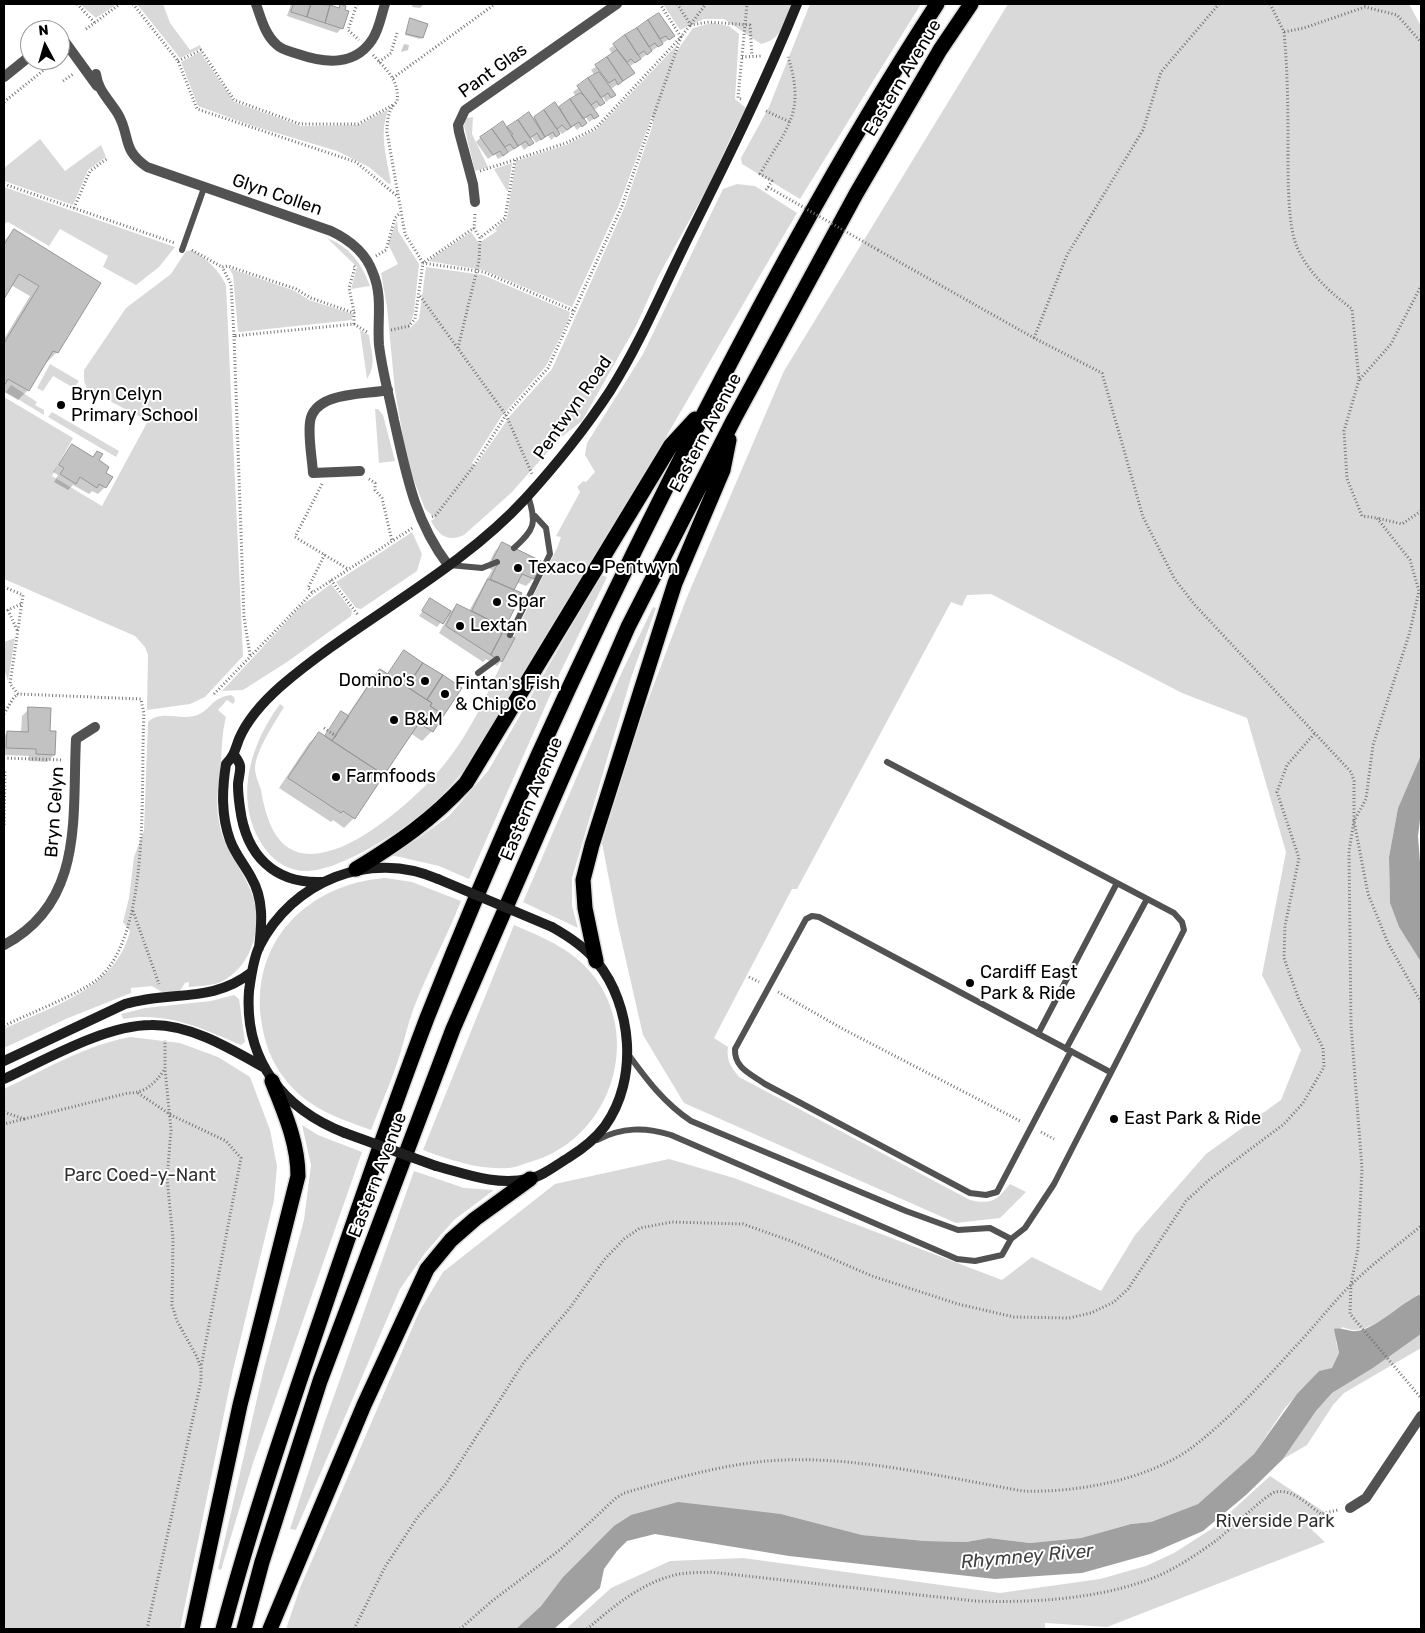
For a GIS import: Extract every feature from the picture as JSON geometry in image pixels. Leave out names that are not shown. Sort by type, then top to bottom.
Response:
[{"type":"highway","name":"Eastern Avenue","points":[[223,1629],[302,1373],[362,1197],[427,1019],[512,812],[602,613],[708,404],[829,182],[937,4]]},
{"type":"highway","name":"Eastern Avenue","points":[[244,1629],[262,1562],[320,1381],[453,1029],[628,627],[734,419],[856,194],[940,50],[971,4]]},
{"type":"highway","points":[[356,869],[413,833],[445,806],[466,783],[672,445],[708,404]]},
{"type":"highway","points":[[596,961],[585,908],[583,880],[592,844],[674,582],[723,470],[734,419]]},
{"type":"highway","points":[[192,1629],[240,1405],[298,1176],[298,1156],[292,1134],[268,1074]]},
{"type":"highway","points":[[270,1629],[364,1405],[427,1269],[451,1240],[475,1219],[530,1179]]},
{"type":"street","points":[[256,4],[268,34],[278,46],[313,60],[330,63],[348,58],[366,47],[375,35],[385,4]]},
{"type":"street","name":"Pant Glas","points":[[475,202],[458,125],[465,110],[617,4]]},
{"type":"street","name":"Pentwyn Road","points":[[259,948],[262,923],[258,896],[251,877],[230,841],[223,813],[223,784],[226,764],[235,756],[240,739],[255,712],[281,686],[310,662],[448,565],[497,527],[528,496],[576,438],[610,390],[636,342],[768,77],[797,4]]},
{"type":"street","points":[[70,49],[98,87]]},
{"type":"street","points":[[4,77],[20,64]]},
{"type":"street","name":"Glyn Collen","points":[[96,74],[98,87],[118,115],[128,148],[147,167],[331,231],[350,241],[367,262],[373,271],[379,295],[379,332],[388,390],[411,493],[421,523],[448,565]]},
{"type":"street","points":[[360,472],[313,473],[310,420],[317,406],[331,398],[388,390]]},
{"type":"street","name":"Bryn Celyn","points":[[4,945],[37,920],[48,908],[64,878],[71,846],[76,739],[95,727]]},
{"type":"street","name":"Pentwyn Road","points":[[235,756],[240,766],[238,785],[241,818],[251,845],[262,860],[288,878],[303,883],[322,882]]},
{"type":"street","points":[[395,867],[426,873],[552,927],[573,939],[596,961],[606,976],[626,1029],[626,1078],[617,1102],[605,1125],[584,1146],[530,1179],[497,1182],[436,1166],[345,1133],[307,1115],[282,1094],[268,1074],[255,1047],[249,1016],[252,972],[259,948],[276,920],[297,900],[322,882],[356,869],[395,867]]},
{"type":"street","points":[[4,1061],[125,1004],[220,990],[233,986],[252,972]]},
{"type":"street","points":[[4,1079],[108,1032],[127,1027],[152,1024],[193,1033],[268,1074]]},
{"type":"street","points":[[1350,1508],[1366,1498],[1418,1430],[1421,1416]]},
{"type":"lane","points":[[183,248],[204,188]]},
{"type":"lane","points":[[510,635],[550,554],[546,528],[535,516],[528,496]]},
{"type":"lane","points":[[514,548],[530,533],[535,516]]},
{"type":"lane","points":[[448,565],[482,568],[496,562]]},
{"type":"lane","points":[[478,673],[497,659]]},
{"type":"lane","points":[[584,1146],[611,1132],[640,1128],[656,1130],[957,1258],[975,1261],[1002,1255],[1011,1239],[1025,1228],[1054,1184],[1184,930],[1182,922],[1174,913],[888,762]]},
{"type":"lane","points":[[1038,1034],[1117,883]]},
{"type":"lane","points":[[1110,1072],[1069,1050],[1038,1034],[826,921],[812,916],[806,919],[734,1049],[734,1059],[738,1065],[765,1084],[970,1192],[986,1195],[997,1192],[1031,1127],[1069,1050],[1147,899]]},
{"type":"lane","points":[[627,1053],[659,1095],[674,1110],[692,1121],[906,1211],[958,1230],[990,1228],[1011,1239]]},
{"type":"path","points":[[77,4],[94,23]]},
{"type":"path","points":[[86,29],[120,4]]},
{"type":"path","points":[[133,4],[178,62],[196,109],[356,162],[397,196]]},
{"type":"path","points":[[357,4],[348,30],[361,42]]},
{"type":"path","points":[[393,78],[495,4]]},
{"type":"path","points":[[660,4],[681,37]]},
{"type":"path","points":[[677,4],[690,26]]},
{"type":"path","points":[[470,174],[566,143],[596,128],[681,37],[706,4]]},
{"type":"path","points":[[740,99],[738,98],[747,4]]},
{"type":"path","points":[[1034,338],[1067,255],[1143,130],[1161,72],[1219,4]]},
{"type":"path","points":[[1270,4],[1284,32],[1288,77],[1289,198],[1296,246],[1308,266],[1329,291],[1352,309],[1358,351],[1359,380],[1344,431],[1347,479],[1362,516],[1402,524],[1421,511]]},
{"type":"path","points":[[1284,32],[1304,28],[1365,7],[1397,15],[1421,42]]},
{"type":"path","points":[[690,26],[710,22],[750,24],[752,56]]},
{"type":"path","points":[[379,62],[391,54],[397,33]]},
{"type":"path","points":[[436,515],[473,466],[506,415],[548,368],[622,206],[681,37]]},
{"type":"path","points":[[178,62],[201,50],[234,100],[300,124],[358,124],[397,102],[398,94],[393,78],[371,52]]},
{"type":"path","points":[[742,57],[763,56]]},
{"type":"path","points":[[788,57],[794,76],[796,97],[794,113],[760,174],[772,181],[767,189],[1034,338],[1102,373],[1143,516],[1174,578],[1194,604],[1342,760],[1351,772],[1354,781],[1354,821],[1349,851],[1350,1005],[1362,1170],[1358,1249],[1351,1284],[1350,1314],[1421,1398]]},
{"type":"path","points":[[4,102],[44,70]]},
{"type":"path","points":[[379,332],[409,326],[415,319],[420,295],[423,263],[405,234],[400,213],[387,132],[387,119],[393,105]]},
{"type":"path","points":[[766,111],[790,122]]},
{"type":"path","points":[[74,208],[90,171],[108,158]]},
{"type":"path","points":[[480,238],[505,218],[515,160]]},
{"type":"path","points":[[4,184],[183,248],[222,267],[228,266],[296,289],[311,298],[354,313]]},
{"type":"path","points":[[367,262],[386,250],[395,218],[400,213]]},
{"type":"path","points":[[423,263],[474,228],[480,238],[477,271],[458,349]]},
{"type":"path","points":[[234,336],[354,324],[354,313],[349,288],[355,267],[349,261]]},
{"type":"path","points":[[423,263],[477,271],[574,311]]},
{"type":"path","points":[[222,267],[231,284],[244,616],[250,655]]},
{"type":"path","points":[[1359,380],[1391,344],[1421,286]]},
{"type":"path","points":[[420,295],[506,415],[532,474]]},
{"type":"path","points":[[328,473],[295,537],[348,568]]},
{"type":"path","points":[[375,483],[376,490],[382,498],[392,542]]},
{"type":"path","points":[[1377,518],[1410,560],[1419,591],[1409,635],[1372,745],[1366,799],[1354,821],[1368,894],[1388,943],[1421,1002]]},
{"type":"path","points":[[214,694],[312,593],[348,568],[421,523]]},
{"type":"path","points":[[312,593],[308,588],[325,554]]},
{"type":"path","points":[[331,580],[358,617]]},
{"type":"path","points":[[4,587],[23,595],[10,684],[18,694]]},
{"type":"path","points":[[18,630],[6,610],[22,604]]},
{"type":"path","points":[[4,687],[10,684]]},
{"type":"path","points":[[4,714],[14,697],[18,694],[142,699],[144,714],[141,823],[132,911],[124,943],[114,961],[99,978],[4,1026]]},
{"type":"path","points":[[324,728],[336,736]]},
{"type":"path","points":[[4,758],[75,760]]},
{"type":"path","points":[[4,766],[4,825]]},
{"type":"path","points":[[132,911],[159,984]]},
{"type":"path","points":[[749,977],[843,1029],[1054,1139]]},
{"type":"path","points":[[165,1040],[165,1069],[171,1114],[167,1178],[173,1239],[173,1312],[201,1368]]},
{"type":"path","points":[[4,1124],[128,1093],[138,1093],[150,1087],[165,1069]]},
{"type":"path","points":[[138,1093],[171,1114],[226,1141],[241,1158],[200,1381],[147,1629]]},
{"type":"path","points":[[4,1112],[24,1119]]},
{"type":"path","points":[[460,1629],[492,1601],[561,1549],[616,1498],[624,1493],[681,1478],[767,1461],[815,1460],[855,1463],[1030,1491],[1086,1488],[1130,1476],[1188,1450],[1217,1426],[1250,1395],[1351,1284],[1421,1226]]},
{"type":"path","points":[[587,1629],[613,1607],[643,1588],[675,1575],[710,1572],[975,1601],[1003,1602],[1074,1596],[1128,1586],[1160,1575],[1216,1540],[1272,1492],[1288,1492],[1322,1514],[1350,1508]]},
{"type":"green space","points":[[80,4],[117,4],[96,18]]},
{"type":"green space","points":[[137,4],[163,4],[170,23],[190,50],[200,45],[201,48],[180,58]]},
{"type":"green space","points":[[663,4],[792,4],[778,34],[774,39],[761,44],[724,19],[704,19],[680,30]]},
{"type":"green space","points":[[810,4],[921,4],[800,199],[742,164],[741,158],[769,107]]},
{"type":"green space","points":[[1008,4],[1409,4],[1421,26],[1421,755],[1398,808],[1389,857],[1390,903],[1399,927],[1421,962],[1421,1294],[1366,1328],[1352,1330],[1342,1327],[1336,1342],[1339,1353],[1332,1369],[1319,1371],[1285,1408],[1254,1454],[1198,1504],[1151,1522],[1131,1524],[1081,1538],[1030,1543],[989,1538],[966,1542],[925,1541],[862,1535],[781,1514],[745,1511],[592,1548],[563,1577],[541,1606],[516,1629],[286,1629],[300,1588],[419,1312],[443,1272],[555,1184],[669,1159],[734,1178],[1002,1280],[1032,1257],[1101,1291],[1135,1235],[1206,1154],[1281,1100],[1301,1050],[1262,975],[1286,852],[1247,718],[1182,693],[991,594],[967,595],[962,606],[951,602],[797,889],[792,889],[714,1038],[728,1047],[730,1063],[739,1077],[970,1200],[984,1202],[993,1200],[1010,1184],[1026,1192],[1000,1218],[956,1223],[684,1103],[643,1035],[617,921],[602,843],[636,732],[687,597],[784,371]]},
{"type":"green space","points":[[712,23],[729,26],[739,34],[735,99],[747,109],[734,131],[708,187],[659,275],[636,326],[582,421],[559,439],[511,493],[464,535],[453,538],[444,536],[431,521],[435,518],[425,509],[408,465],[395,391],[387,307],[381,273],[398,264],[388,244],[397,220],[398,231],[419,264],[414,312],[409,329],[419,319],[426,267],[483,275],[570,312],[568,321],[546,366],[501,417],[472,463],[476,465],[510,416],[552,369],[625,206],[653,124],[652,116],[619,205],[572,307],[483,270],[428,261],[471,232],[479,243],[497,231],[495,229],[507,218],[516,161],[566,145],[597,129],[677,45],[674,55],[693,28]]},
{"type":"green space","points":[[200,52],[234,102],[301,126],[359,125],[389,109],[384,127],[384,136],[391,183],[389,184],[369,167],[337,151],[250,125],[198,106],[181,62]]},
{"type":"green space","points":[[473,117],[472,134],[488,167],[475,171],[464,126],[466,118]]},
{"type":"green space","points":[[40,139],[65,171],[101,145],[106,157],[88,170],[73,205],[4,181],[4,168]]},
{"type":"green space","points":[[512,163],[508,191],[507,191],[494,169]]},
{"type":"green space","points":[[737,184],[755,186],[797,213],[602,546],[474,757],[444,793],[426,810],[386,839],[352,857],[320,869],[306,871],[289,868],[274,859],[266,850],[256,832],[249,814],[247,795],[253,757],[269,720],[280,704],[284,707],[262,745],[256,761],[255,771],[266,812],[275,833],[281,842],[300,853],[327,852],[342,847],[372,830],[401,808],[424,787],[449,759],[469,728],[486,696],[558,546],[561,537],[556,536],[580,492],[577,487],[583,481],[586,482],[595,472],[585,455],[587,443],[643,354],[723,189]]},
{"type":"green space","points":[[4,187],[175,247],[159,267],[136,285],[103,267],[108,256],[60,229],[49,246],[8,222],[4,224]]},
{"type":"green space","points":[[327,238],[349,251],[363,270],[370,286],[351,289],[357,267]]},
{"type":"green space","points":[[192,250],[212,265],[226,285],[243,656],[205,697],[190,704],[147,710],[148,655],[145,647],[135,636],[4,579],[4,397],[73,438],[52,476],[102,506],[148,421],[87,389],[84,381],[84,370],[126,308],[171,274],[186,251]]},
{"type":"green space","points":[[229,268],[295,291],[309,300],[353,314],[352,320],[240,332],[238,331],[233,275]]},
{"type":"green space","points":[[360,330],[369,335],[372,352],[373,363],[367,379]]},
{"type":"green space","points":[[50,364],[79,381],[74,388],[53,376],[43,391],[37,388]]},
{"type":"green space","points":[[11,385],[37,402],[35,405],[44,410],[44,415],[6,392]]},
{"type":"green space","points":[[375,409],[378,409],[383,415],[395,461],[379,463]]},
{"type":"green space","points":[[52,412],[119,451],[116,457],[48,417]]},
{"type":"green space","points":[[412,532],[422,554],[417,571],[361,609],[356,608],[336,582]]},
{"type":"green space","points":[[601,575],[607,577],[559,675],[469,879],[439,866],[391,855],[416,840],[449,816],[488,771]]},
{"type":"green space","points":[[331,584],[352,611],[351,616],[287,662],[243,690],[222,691],[301,606]]},
{"type":"green space","points":[[653,607],[656,608],[631,678],[572,878],[572,906],[578,928],[523,902],[621,674]]},
{"type":"green space","points":[[15,638],[8,681],[4,669],[4,642]]},
{"type":"green space","points":[[231,695],[235,701],[233,704],[227,700],[218,710],[226,717],[222,740],[217,807],[221,832],[247,882],[255,903],[256,929],[249,953],[242,964],[234,974],[219,983],[189,987],[189,982],[185,983],[179,992],[162,992],[152,986],[131,988],[131,993],[68,1018],[4,1048],[4,1029],[80,993],[111,968],[123,951],[130,931],[123,922],[129,898],[134,857],[144,830],[148,722],[153,718],[164,716],[194,716],[200,714],[218,699]]},
{"type":"green space","points":[[385,878],[412,882],[461,901],[413,1010],[394,1071],[371,1130],[313,1105],[303,1098],[285,1079],[276,1066],[266,1043],[261,1019],[260,991],[265,964],[276,941],[291,921],[310,904],[332,891],[357,883]]},
{"type":"green space","points":[[514,925],[559,946],[588,969],[596,979],[610,1005],[616,1032],[616,1060],[610,1087],[597,1112],[579,1134],[557,1151],[511,1168],[475,1166],[423,1150]]},
{"type":"green space","points":[[234,995],[239,999],[245,1042],[241,1045],[198,1027],[169,1019],[139,1017],[123,1019],[121,1014],[145,1008],[211,1001]]},
{"type":"green space","name":"Parc Coed-y-Nant","points":[[130,1037],[180,1043],[218,1057],[250,1077],[270,1130],[277,1166],[274,1200],[233,1370],[180,1629],[4,1629],[4,1089],[81,1052]]},
{"type":"green space","points":[[302,1125],[318,1135],[362,1152],[253,1463],[221,1570],[218,1569],[264,1368],[304,1220],[311,1165]]},
{"type":"green space","points":[[414,1171],[464,1188],[494,1190],[454,1220],[425,1253],[400,1289],[296,1530],[290,1529],[324,1424]]},
{"type":"green space","points":[[1421,1334],[1421,1348],[1344,1393],[1333,1405],[1307,1445],[1283,1459],[1316,1411],[1332,1393],[1373,1368]]},
{"type":"green space","name":"Riverside Park","points":[[1270,1476],[1326,1513],[1312,1530],[1325,1542],[1107,1627],[1045,1623],[1045,1629],[566,1629],[611,1588],[670,1561],[743,1558],[1000,1593],[1100,1579],[1146,1566],[1174,1553],[1213,1528]]},
{"type":"water","points":[[1421,755],[1421,812],[1418,836],[1421,875],[1421,962],[1399,927],[1390,903],[1389,857],[1398,808]]},
{"type":"water","name":"Rhymney River","points":[[1421,1294],[1421,1334],[1373,1368],[1332,1393],[1316,1411],[1283,1459],[1246,1495],[1203,1531],[1150,1554],[1082,1573],[995,1579],[789,1556],[655,1534],[627,1541],[604,1569],[600,1588],[554,1629],[516,1629],[541,1606],[563,1577],[614,1526],[631,1515],[678,1502],[781,1514],[862,1535],[925,1541],[966,1542],[989,1538],[1030,1543],[1081,1538],[1131,1524],[1151,1522],[1198,1504],[1254,1454],[1297,1394],[1319,1371],[1332,1368],[1339,1353],[1334,1329],[1357,1331],[1365,1329]]},
{"type":"building","points":[[294,4],[311,4],[307,17],[291,12]]},
{"type":"building","points":[[311,4],[330,5],[325,23],[307,17]]},
{"type":"building","points":[[340,4],[346,6],[345,10],[349,11],[343,29],[325,23],[330,5],[339,8]]},
{"type":"building","points":[[659,13],[675,36],[669,40],[666,36],[660,39],[648,20]]},
{"type":"building","points":[[410,18],[428,24],[423,38],[406,34]]},
{"type":"building","points":[[648,20],[663,44],[658,47],[655,43],[649,47],[637,28]]},
{"type":"building","points":[[637,28],[652,51],[647,55],[644,51],[638,55],[625,35]]},
{"type":"building","points":[[625,35],[641,59],[635,63],[631,59],[627,62],[613,44]]},
{"type":"building","points":[[617,50],[635,73],[623,81],[607,57]]},
{"type":"building","points":[[607,57],[623,81],[618,85],[615,79],[609,83],[595,65]]},
{"type":"building","points":[[599,72],[616,95],[611,98],[608,93],[601,98],[588,78]]},
{"type":"building","points":[[588,78],[605,103],[600,106],[597,101],[591,105],[577,86]]},
{"type":"building","points":[[581,93],[599,116],[594,119],[591,114],[583,119],[570,99]]},
{"type":"building","points":[[570,99],[587,123],[582,127],[579,122],[571,127],[559,107]]},
{"type":"building","points":[[555,102],[571,127],[567,130],[562,125],[557,129],[544,110]]},
{"type":"building","points":[[544,110],[560,134],[556,137],[553,132],[545,137],[534,117]]},
{"type":"building","points":[[529,112],[545,137],[541,140],[537,133],[530,138],[518,120]]},
{"type":"building","points":[[518,120],[534,143],[529,146],[526,141],[518,146],[511,135],[513,134],[507,127]]},
{"type":"building","points":[[503,121],[518,146],[514,149],[510,144],[505,147],[492,129]]},
{"type":"building","points":[[492,129],[508,152],[503,156],[500,151],[493,155],[480,137]]},
{"type":"building","points":[[14,229],[101,283],[58,353],[53,351],[29,391],[8,379],[4,386],[4,343],[39,286],[19,274],[4,299],[4,245]]},
{"type":"building","points":[[72,444],[93,457],[97,451],[103,454],[99,460],[109,467],[106,473],[113,477],[106,488],[99,484],[97,488],[80,477],[76,484],[60,474],[64,468],[59,465]]},
{"type":"building","name":"Texaco - Pentwyn","points":[[502,542],[543,562],[534,579],[522,574],[514,590],[490,579],[498,563],[493,560]]},
{"type":"building","name":"Spar","points":[[488,579],[522,593],[505,628],[472,611]]},
{"type":"building","points":[[430,598],[451,611],[443,624],[422,611]]},
{"type":"building","points":[[457,604],[505,628],[491,655],[446,626]]},
{"type":"building","points":[[503,632],[515,638],[502,662],[491,655]]},
{"type":"building","points":[[404,650],[423,663],[407,687],[388,674]]},
{"type":"building","name":"Domino's","points":[[423,663],[443,675],[427,700],[407,687]]},
{"type":"building","name":"B&M","points":[[380,669],[432,703],[430,706],[444,715],[433,732],[419,723],[384,775],[332,741]]},
{"type":"building","name":"Fintan's Fish & Chip Co","points":[[443,675],[462,688],[444,715],[430,706],[432,703],[427,700]]},
{"type":"building","points":[[28,707],[51,708],[50,731],[56,731],[55,755],[36,754],[36,749],[6,748],[7,731],[28,732]]},
{"type":"building","points":[[341,711],[349,716],[332,741],[325,736]]},
{"type":"building","name":"Farmfoods","points":[[319,732],[384,775],[355,819],[343,811],[341,813],[288,778]]},
{"type":"place","name":"Bryn Celyn Primary School","points":[[61,405]]},
{"type":"place","name":"Texaco - Pentwyn","points":[[518,568]]},
{"type":"place","name":"Spar","points":[[497,602]]},
{"type":"place","name":"Lextan","points":[[460,626]]},
{"type":"place","name":"Domino's","points":[[425,681]]},
{"type":"place","name":"Fintan's Fish & Chip Co","points":[[445,694]]},
{"type":"place","name":"B&M","points":[[394,720]]},
{"type":"place","name":"Farmfoods","points":[[336,777]]},
{"type":"place","name":"Cardiff East Park & Ride","points":[[970,983]]},
{"type":"place","name":"East Park & Ride","points":[[1114,1119]]}]
